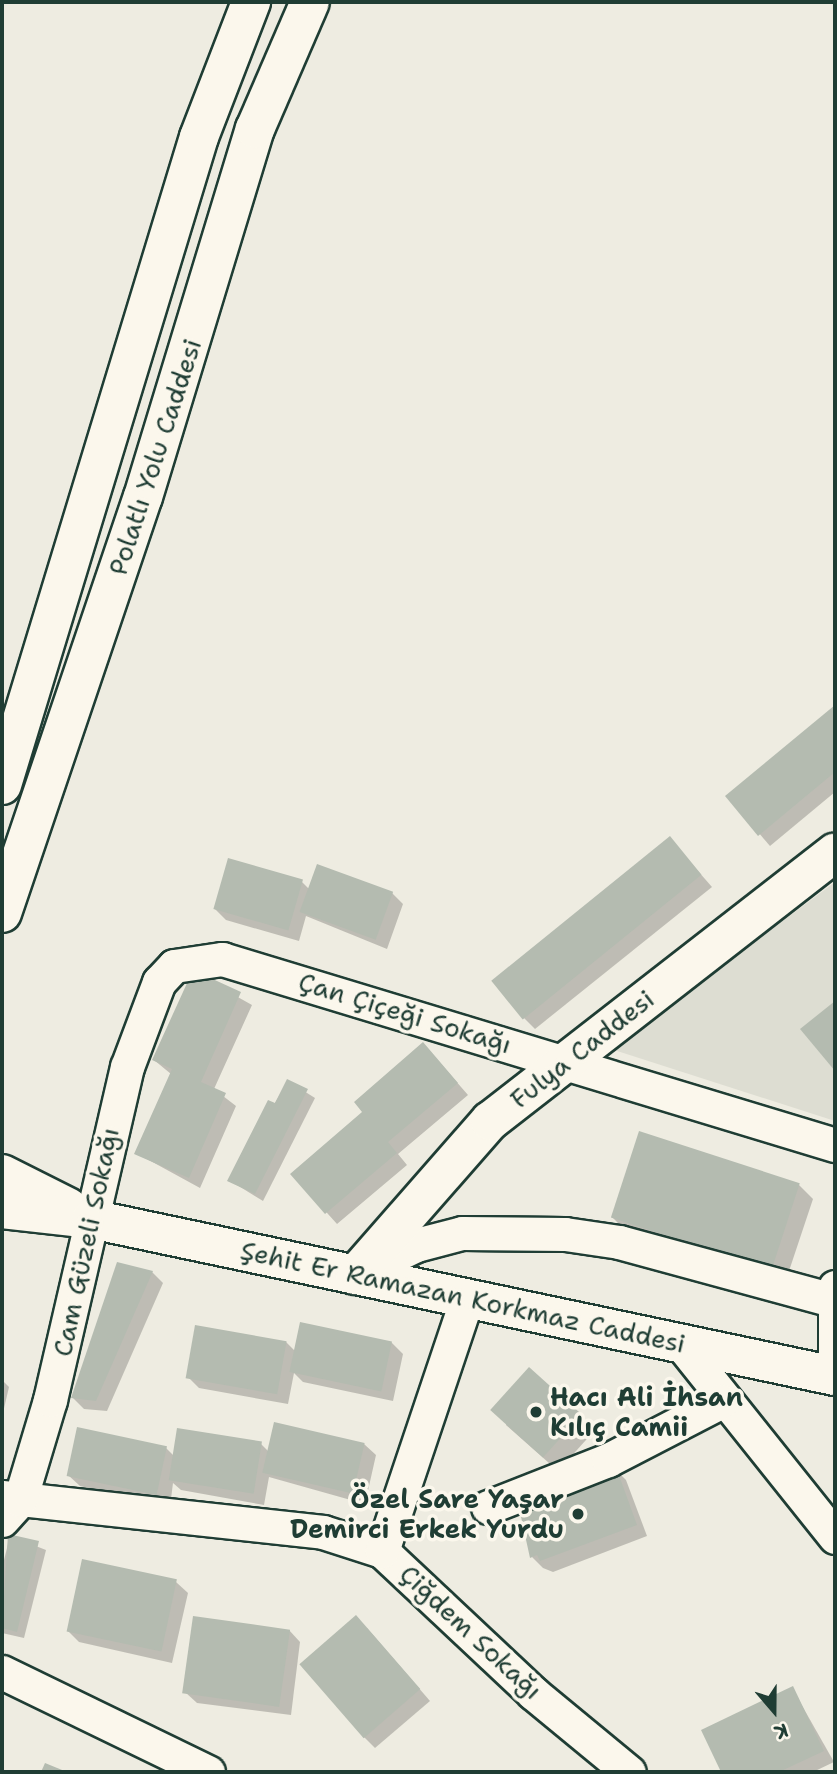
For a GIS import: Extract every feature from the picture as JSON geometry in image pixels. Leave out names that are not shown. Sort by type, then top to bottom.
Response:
[{"type":"main road","name":"Polatlı Yolu Caddesi","points":[[2,785],[199,137],[251,2]]},
{"type":"main road","name":"Polatlı Yolu Caddesi","points":[[2,913],[155,461],[255,129],[310,2]]},
{"type":"main road","name":"Fulya Caddesi","points":[[355,1275],[450,1160],[565,1061],[835,852]]},
{"type":"main road","name":"Şehit Er Ramazan Korkmaz Caddesi","points":[[2,1174],[91,1219]]},
{"type":"main road","name":"Şehit Er Ramazan Korkmaz Caddesi","points":[[2,1209],[91,1219],[835,1376]]},
{"type":"street","name":"Çan Çiçeği Sokağı","points":[[174,966],[222,959],[835,1145]]},
{"type":"street","name":"Cam Güzeli Sokağı","points":[[8,1506],[67,1338],[91,1219],[127,1067],[159,982],[174,966]]},
{"type":"street","points":[[355,1275],[416,1245],[462,1233],[565,1234],[619,1242],[834,1294],[835,1358]]},
{"type":"street","points":[[382,1550],[467,1298]]},
{"type":"street","points":[[681,1344],[722,1401],[835,1537]]},
{"type":"street","points":[[488,1507],[608,1460],[722,1401]]},
{"type":"street","name":"Çiğdem Sokağı","points":[[8,1506],[323,1532],[382,1550],[533,1692],[629,1772]]},
{"type":"street","points":[[2,1672],[208,1772]]},
{"type":"shaded area","points":[[835,882],[835,1121],[611,1049]]},
{"type":"building","points":[[835,705],[835,772],[758,836],[725,796]]},
{"type":"building","points":[[670,836],[701,875],[523,1020],[491,981]]},
{"type":"building","points":[[228,858],[303,879],[288,930],[213,909]]},
{"type":"building","points":[[317,864],[393,892],[376,940],[300,912]]},
{"type":"building","points":[[193,970],[241,992],[201,1082],[226,1093],[189,1178],[134,1154],[172,1069],[152,1060]]},
{"type":"building","points":[[835,1001],[835,1071],[800,1029]]},
{"type":"building","points":[[423,1042],[458,1083],[388,1142],[397,1153],[325,1214],[290,1174],[362,1112],[354,1102]]},
{"type":"building","points":[[287,1079],[308,1089],[255,1194],[227,1181],[268,1100],[275,1103]]},
{"type":"building","points":[[639,1131],[800,1183],[772,1270],[611,1218]]},
{"type":"building","points":[[117,1262],[153,1271],[96,1401],[71,1398]]},
{"type":"building","points":[[300,1322],[392,1342],[381,1391],[289,1372]]},
{"type":"building","points":[[195,1325],[287,1341],[277,1394],[186,1378]]},
{"type":"building","name":"Hacı Ali İhsan Kılıç Camii","points":[[529,1367],[582,1415],[543,1458],[490,1410]]},
{"type":"building","points":[[274,1422],[365,1443],[353,1494],[262,1473]]},
{"type":"building","points":[[77,1427],[167,1446],[157,1495],[67,1476]]},
{"type":"building","points":[[177,1428],[262,1441],[254,1494],[169,1480]]},
{"type":"building","name":"Özel Sare Yaşar Demirci Erkek Yurdu","points":[[616,1467],[637,1525],[540,1561],[537,1555],[530,1558],[518,1503]]},
{"type":"building","points":[[8,1534],[39,1541],[17,1632],[2,1628]]},
{"type":"building","points":[[82,1559],[177,1579],[161,1652],[67,1631]]},
{"type":"building","points":[[356,1615],[420,1689],[364,1738],[299,1664]]},
{"type":"building","points":[[193,1616],[290,1630],[279,1707],[182,1693]]},
{"type":"building","points":[[793,1686],[824,1751],[779,1772],[721,1772],[701,1730]]},
{"type":"building","points":[[45,1763],[67,1772],[41,1772]]},
{"type":"place","name":"Hacı Ali İhsan Kılıç Camii","points":[[536,1412]]},
{"type":"place","name":"Özel Sare Yaşar Demirci Erkek Yurdu","points":[[578,1514]]}]
